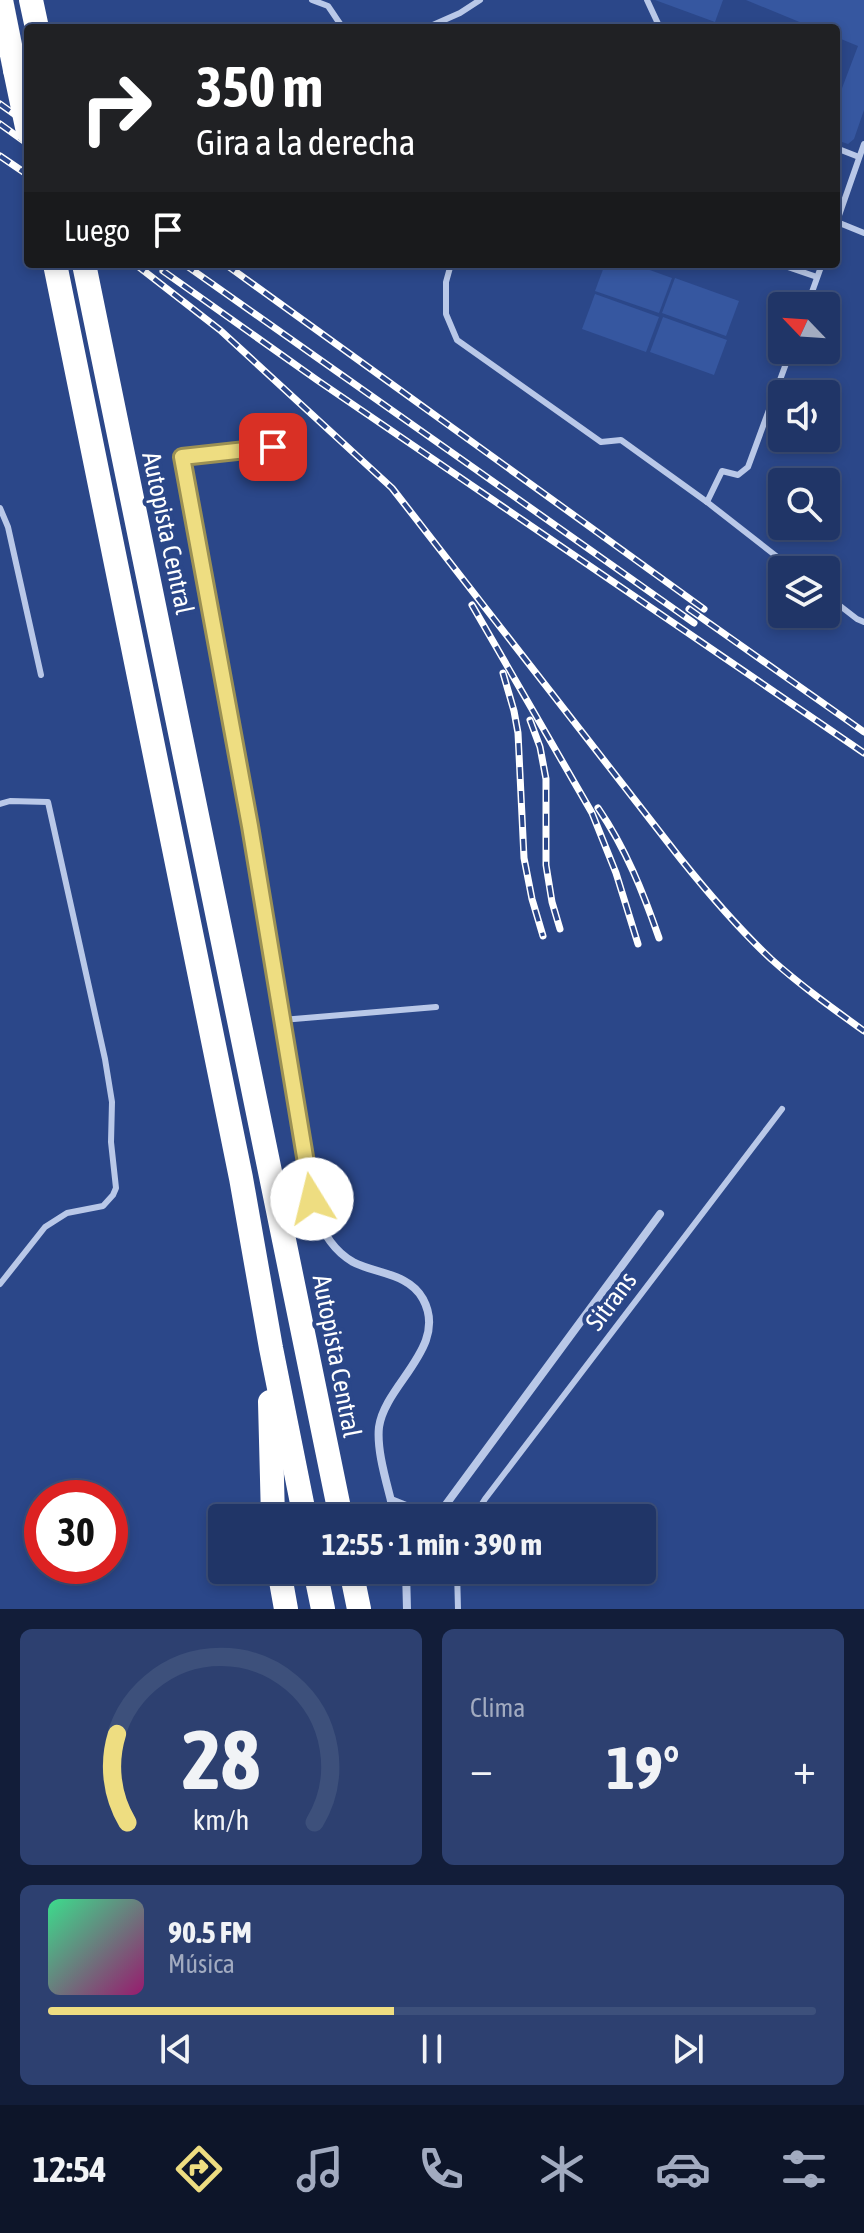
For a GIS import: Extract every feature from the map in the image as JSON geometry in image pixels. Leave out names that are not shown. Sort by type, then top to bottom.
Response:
[{"type":"highway","points":[[1,0],[24,113]]},
{"type":"highway","points":[[31,0],[36,24]]},
{"type":"highway","points":[[56,268],[238,1163],[302,1504]]},
{"type":"highway","name":"Autopista Central","points":[[85,268],[338,1504]]},
{"type":"highway","points":[[271,1348],[272,1504]]},
{"type":"highway","points":[[282,1584],[286,1609]]},
{"type":"highway","points":[[318,1584],[323,1609]]},
{"type":"highway","points":[[354,1584],[359,1609]]},
{"type":"street","points":[[182,457],[236,749],[312,1199],[323,1230],[336,1249],[354,1262],[412,1286],[423,1298],[428,1313],[423,1348],[384,1411],[379,1428],[380,1450],[392,1504]]},
{"type":"street","points":[[446,1504],[660,1214]]},
{"type":"street","points":[[391,1500],[401,1504]]},
{"type":"street","points":[[406,1584],[407,1609]]},
{"type":"lane","points":[[312,0],[328,6],[340,24]]},
{"type":"lane","points":[[435,24],[480,0]]},
{"type":"lane","points":[[647,0],[658,24]]},
{"type":"lane","points":[[840,212],[864,144]]},
{"type":"lane","points":[[840,150],[859,157]]},
{"type":"lane","points":[[840,224],[864,233]]},
{"type":"lane","points":[[450,268],[446,282],[446,314],[457,340],[601,442],[621,440],[776,556]]},
{"type":"lane","points":[[791,268],[817,277]]},
{"type":"lane","points":[[812,292],[820,268]]},
{"type":"lane","points":[[707,502],[722,471],[738,475],[748,467],[786,364]]},
{"type":"lane","points":[[182,457],[273,447]]},
{"type":"lane","points":[[0,508],[8,527],[41,675]]},
{"type":"lane","points":[[840,606],[864,622]]},
{"type":"lane","points":[[0,804],[10,801],[48,802],[105,1059],[112,1102],[111,1142],[116,1180],[113,1195],[103,1206],[67,1213],[45,1227],[0,1284]]},
{"type":"lane","points":[[282,1020],[436,1007]]},
{"type":"lane","name":"Sitrans","points":[[484,1504],[782,1109]]},
{"type":"lane","points":[[457,1584],[458,1609]]},
{"type":"shaded area","points":[[655,0],[723,0],[715,22]]},
{"type":"shaded area","points":[[746,0],[864,0],[864,110],[854,139],[848,144],[840,141],[840,93],[858,46],[840,39],[840,24],[804,24]]},
{"type":"shaded area","points":[[604,268],[644,268],[672,278],[659,313],[595,291]]},
{"type":"shaded area","points":[[675,278],[739,301],[726,336],[662,313]]},
{"type":"shaded area","points":[[595,294],[659,317],[646,352],[582,329]]},
{"type":"shaded area","points":[[663,317],[727,340],[714,375],[650,352]]},
{"type":"railway","points":[[0,104],[24,121]]},
{"type":"railway","points":[[0,124],[24,141]]},
{"type":"railway","points":[[0,156],[24,172]]},
{"type":"railway","points":[[140,268],[220,330],[392,488],[712,897],[771,959],[864,1031]]},
{"type":"railway","points":[[190,268],[694,623]]},
{"type":"railway","points":[[231,268],[704,609]]},
{"type":"railway","points":[[163,271],[317,380],[864,753]]},
{"type":"railway","points":[[472,605],[592,813],[616,873],[638,944]]},
{"type":"railway","points":[[689,609],[864,732]]},
{"type":"railway","points":[[503,673],[518,733],[524,858],[543,936]]},
{"type":"railway","points":[[530,720],[540,747],[546,779],[546,865],[560,929]]},
{"type":"railway","points":[[598,808],[633,871],[659,938]]},
{"type":"route","points":[[273,447],[182,457],[250,826],[312,1199]]}]
